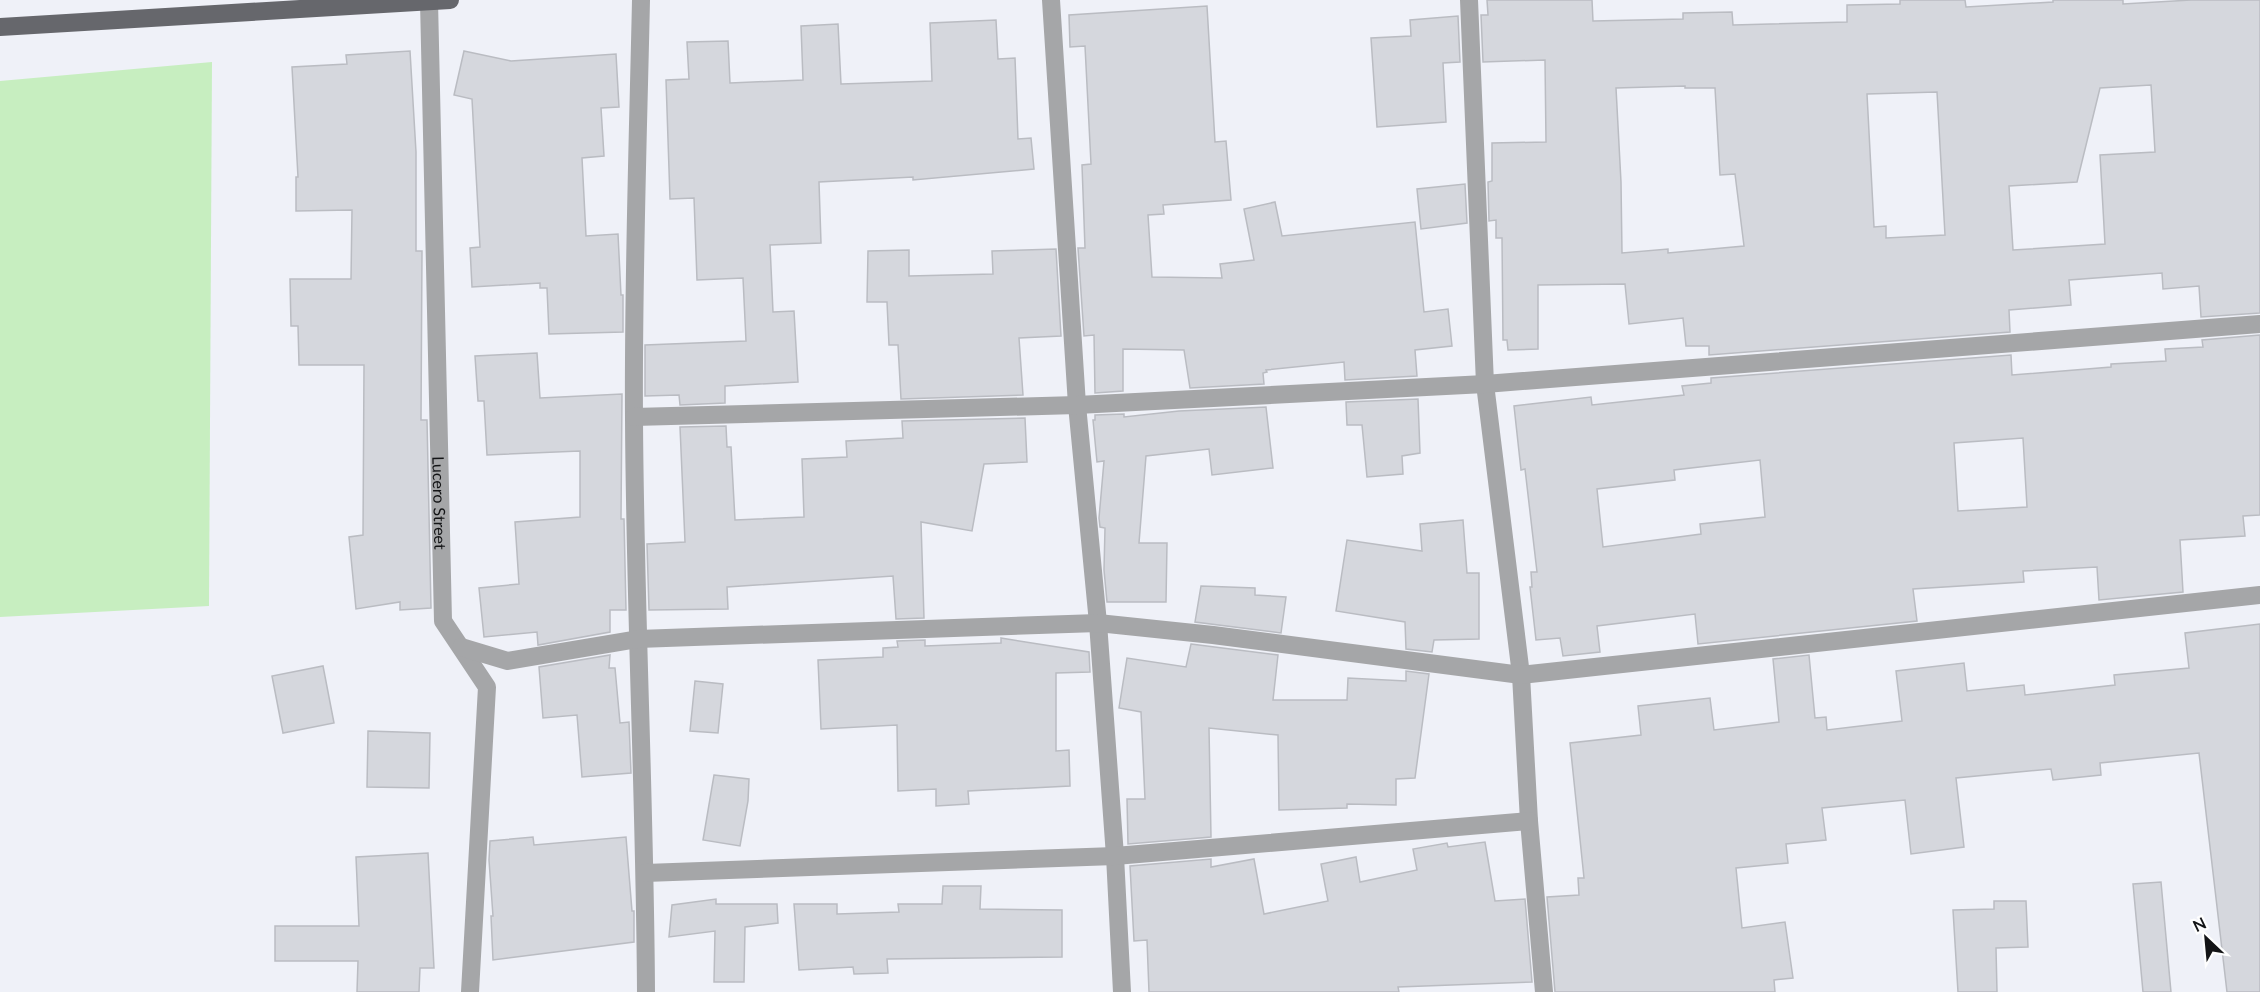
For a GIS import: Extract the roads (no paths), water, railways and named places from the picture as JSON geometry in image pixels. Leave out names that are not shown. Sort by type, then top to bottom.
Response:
[{"type":"main road","points":[[0,27],[450,0]]},
{"type":"street","points":[[640,0],[634,417],[646,992]]},
{"type":"street","points":[[1051,0],[1077,405],[1098,623],[1115,856],[1122,992]]},
{"type":"street","points":[[1469,0],[1485,384],[1521,675],[1529,821],[1544,992]]},
{"type":"street","name":"Lucero Street","points":[[429,1],[443,621],[487,687],[470,992]]},
{"type":"street","points":[[634,417],[1077,405],[1485,384],[2260,324]]},
{"type":"street","points":[[461,647],[508,661],[638,639],[1098,623],[1213,635],[1521,675],[2260,595]]},
{"type":"street","points":[[645,873],[1115,856],[1529,821]]}]
